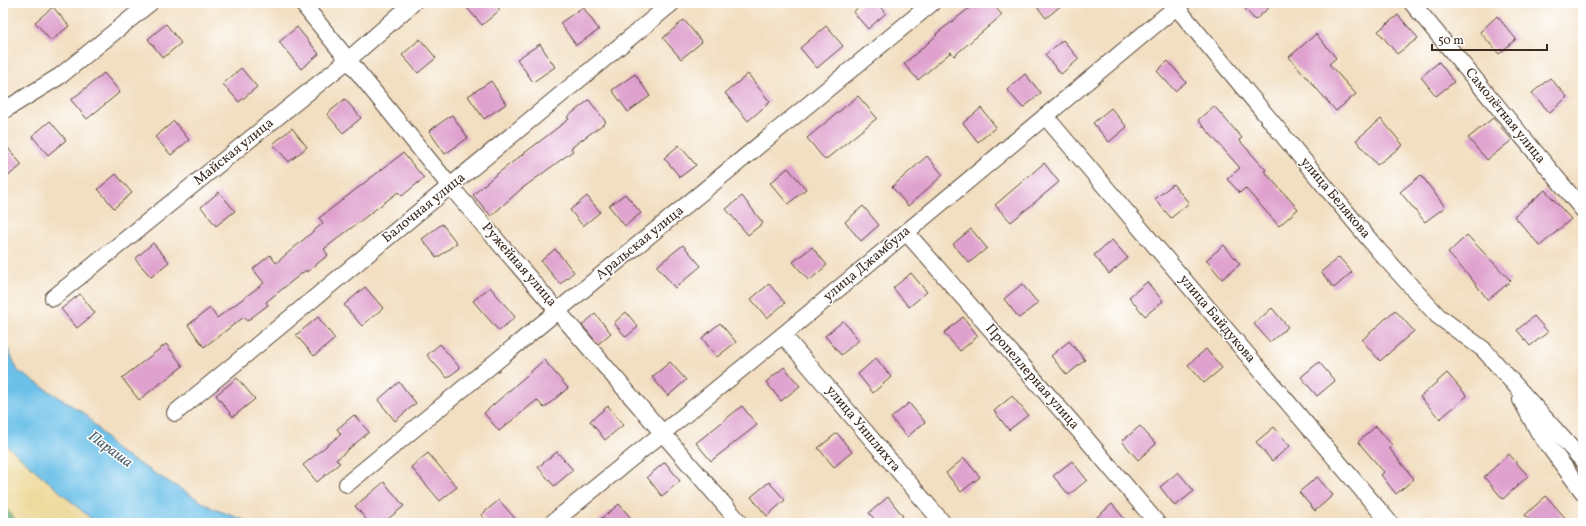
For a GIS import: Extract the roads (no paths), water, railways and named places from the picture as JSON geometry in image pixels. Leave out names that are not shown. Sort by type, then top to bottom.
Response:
[{"type":"street","points":[[3,111],[60,76],[150,3]]},
{"type":"street","name":"Ружейная улица","points":[[302,3],[450,186],[740,523]]},
{"type":"street","name":"Майская улица","points":[[53,298],[348,60],[413,3]]},
{"type":"street","name":"Балочная улица","points":[[175,413],[672,3]]},
{"type":"street","name":"Аральская улица","points":[[347,484],[932,3]]},
{"type":"street","name":"Самолётная улица","points":[[1412,3],[1583,210]]},
{"type":"street","name":"улица Джамбула","points":[[552,523],[783,335],[1177,4]]},
{"type":"street","name":"улица Белякова","points":[[1177,4],[1378,250],[1438,316],[1483,349],[1583,461]]},
{"type":"street","name":"улица Байдукова","points":[[1045,116],[1390,523]]},
{"type":"street","name":"Пропеллерная улица","points":[[906,232],[1088,441],[1157,523]]},
{"type":"street","name":"улица Уншлихта","points":[[783,335],[943,523]]},
{"type":"street","name":"улица Белякова","points":[[1510,379],[1538,433],[1583,492]]},
{"type":"water","name":"Параша","points":[[3,338],[18,371],[85,414],[116,450],[214,509],[252,523],[96,523],[3,442]]}]
